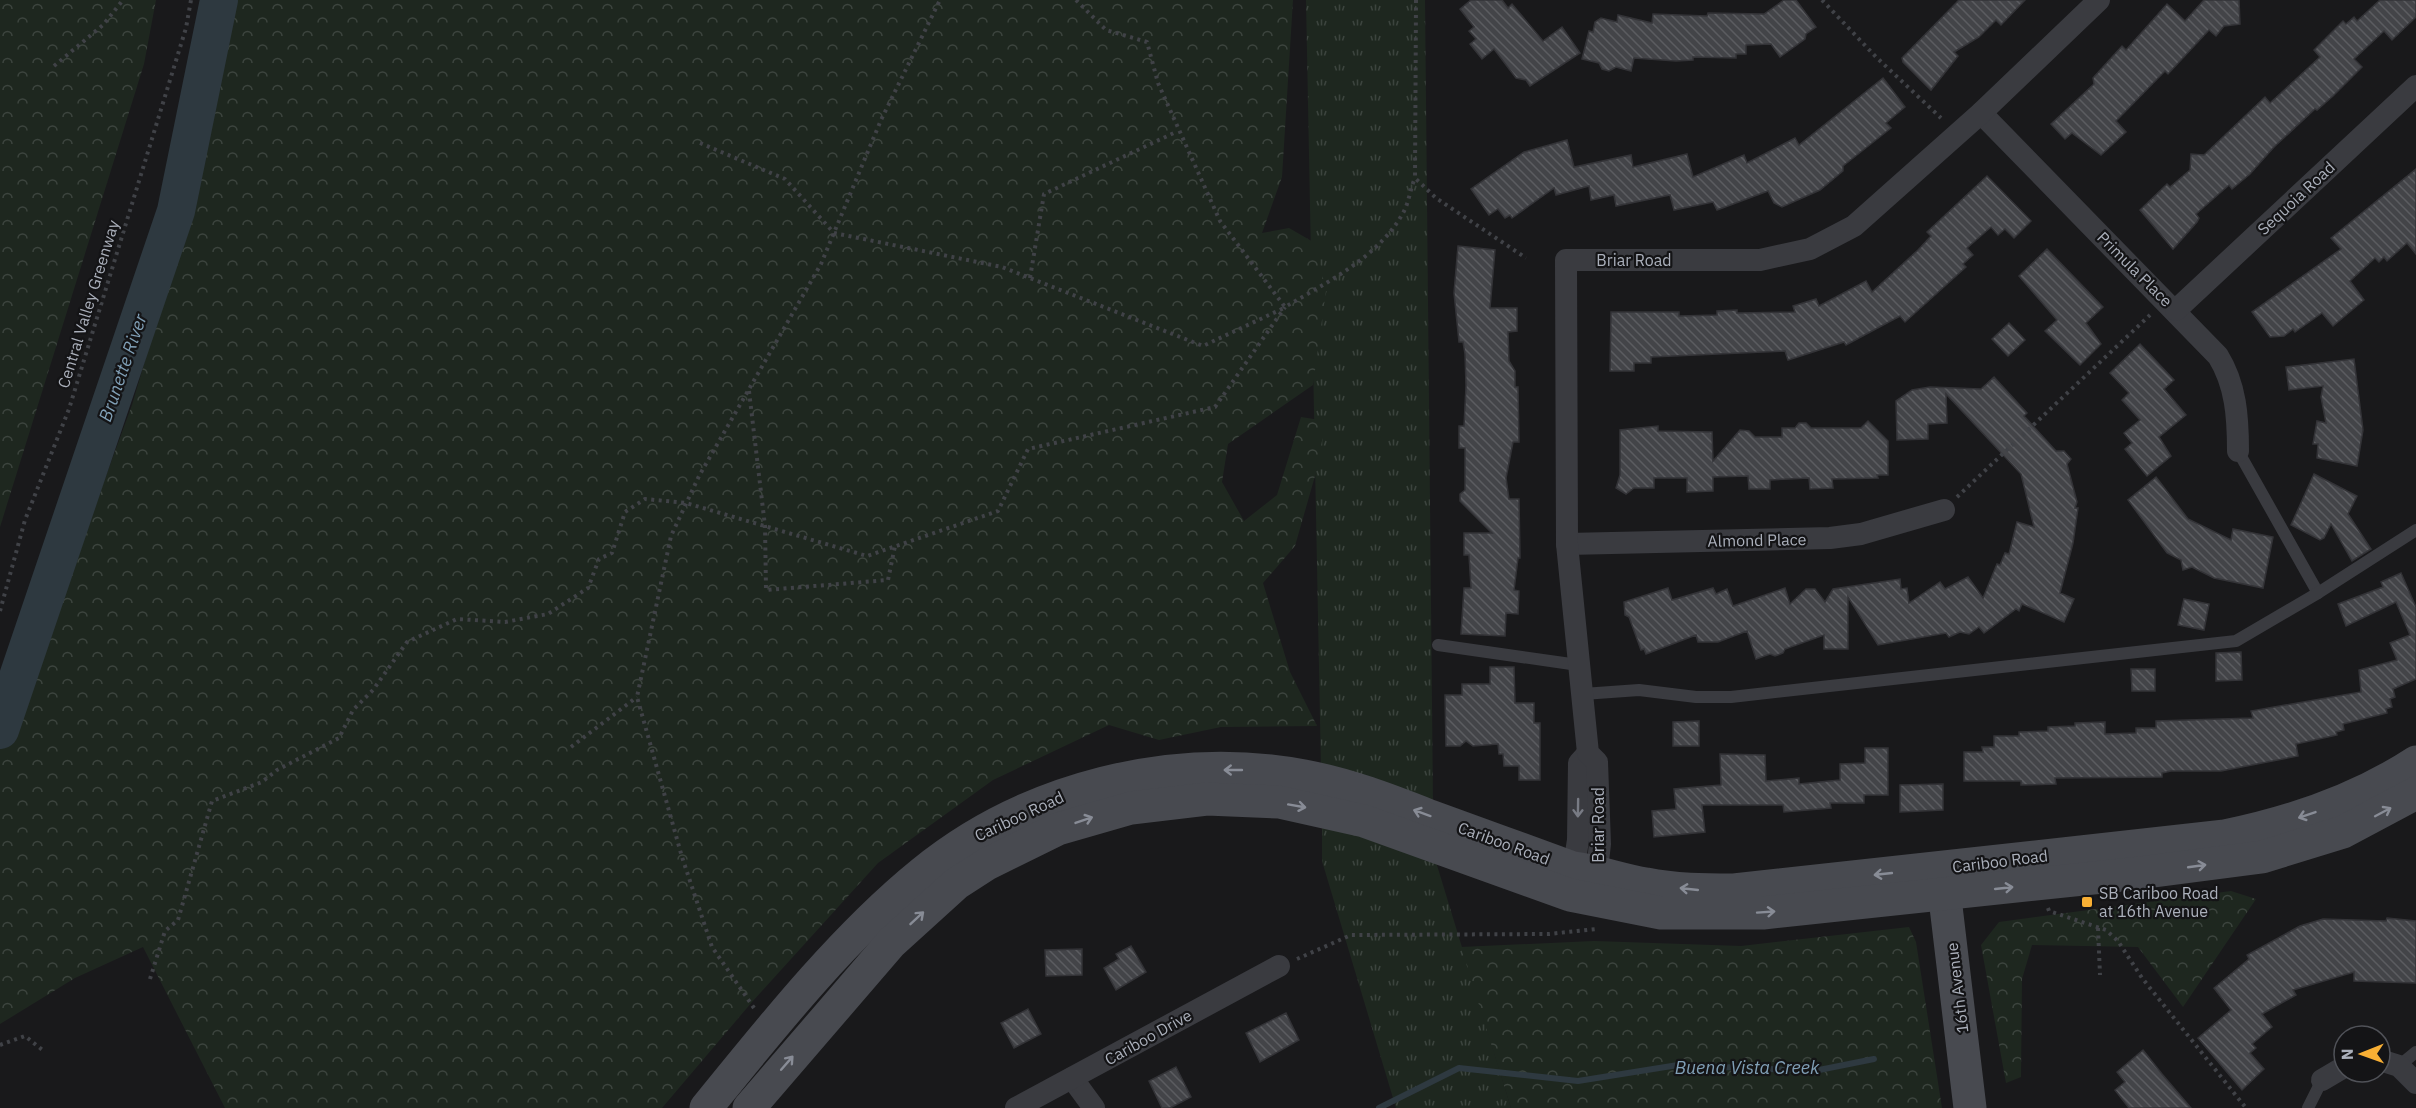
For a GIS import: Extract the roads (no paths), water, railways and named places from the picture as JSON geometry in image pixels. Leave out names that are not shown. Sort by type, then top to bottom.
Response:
[{"type":"street","name":"Briar Road","points":[[1586,893],[1600,844],[1597,762],[1588,753],[1568,544],[1566,260],[1760,260],[1810,249],[1854,226],[1981,113],[2099,0]]},
{"type":"street","name":"Sequoia Road","points":[[2165,310],[2416,86]]},
{"type":"street","name":"Primula Place","points":[[1981,113],[2165,310],[2218,356],[2229,377],[2235,399],[2238,451]]},
{"type":"street","name":"Almond Place","points":[[1568,544],[1830,538],[1861,534],[1944,510]]},
{"type":"street","name":"Cariboo Road","points":[[1943,881],[2109,847],[2225,836],[2251,831],[2342,802],[2385,783],[2416,762]]},
{"type":"street","name":"Cariboo Road","points":[[706,1108],[846,946],[922,872],[968,840],[1016,814],[1078,790],[1159,772],[1198,770],[1280,772],[1304,776],[1358,789],[1586,893]]},
{"type":"street","name":"Cariboo Road","points":[[749,1108],[891,943],[930,906],[987,864],[1048,833],[1099,815],[1131,808],[1207,799],[1279,802],[1364,821],[1586,893],[1645,884],[1706,890],[1734,890],[1943,881],[2262,857],[2343,832],[2416,793]]},
{"type":"street","name":"16th Avenue","points":[[1943,881],[1970,1108]]},
{"type":"street","name":"Cariboo Drive","points":[[1016,1108],[1279,966]]},
{"type":"street","points":[[2398,1059],[2416,1083]]},
{"type":"street","points":[[2322,1080],[2332,1074]]},
{"type":"street","points":[[1072,1078],[1094,1108]]},
{"type":"lane","points":[[2238,451],[2318,593]]},
{"type":"lane","points":[[1583,694],[1639,690],[1696,697],[1731,697],[2236,640],[2318,593],[2416,530]]},
{"type":"lane","points":[[1438,645],[1578,664]]},
{"type":"lane","points":[[2308,1108],[2322,1080]]},
{"type":"waterway","name":"Brunette River","points":[[0,730],[176,211],[219,0]]},
{"type":"waterway","name":"Buena Vista Creek","points":[[1379,1108],[1459,1068],[1578,1081],[1678,1065],[1814,1071],[1874,1059]]},
{"type":"place","name":"SB Cariboo Road at 16th Avenue","points":[[2087,902]]}]
